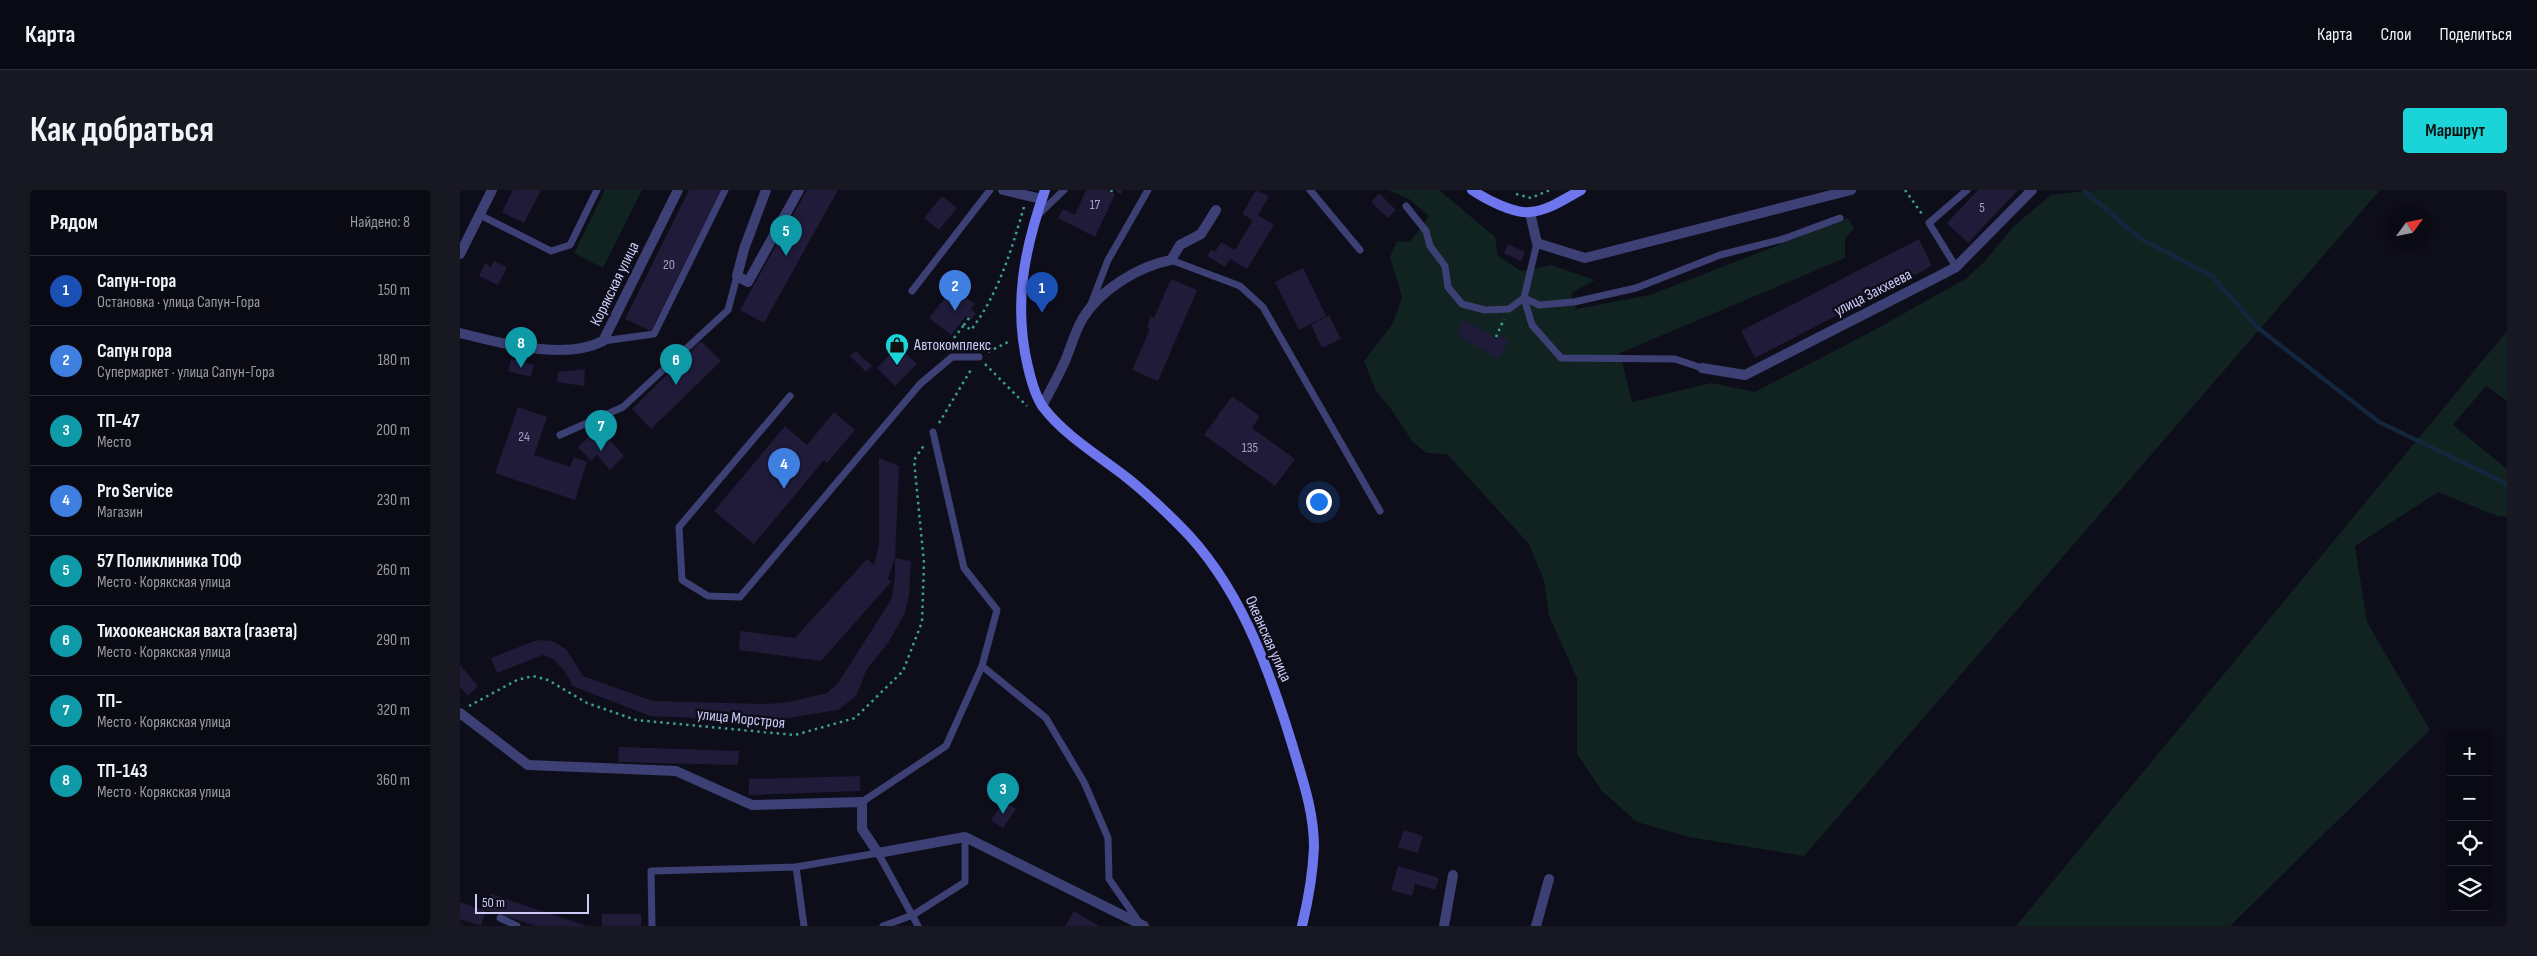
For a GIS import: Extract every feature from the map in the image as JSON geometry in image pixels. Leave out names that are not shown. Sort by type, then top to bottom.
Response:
[{"type":"main road","points":[[1472,190],[1489,202],[1530,213],[1559,202],[1581,190]]},
{"type":"main road","name":"Океанская улица","points":[[1043,194],[1024,263],[1021,336],[1031,382],[1042,406],[1077,440],[1129,479],[1181,527],[1216,568],[1245,616],[1278,697],[1309,798],[1314,846],[1308,901],[1302,926]]},
{"type":"street","points":[[460,254],[492,190]]},
{"type":"street","name":"Корякская улица","points":[[460,333],[516,348],[577,349],[603,341],[678,190]]},
{"type":"street","points":[[766,190],[744,249],[737,276],[748,282],[799,190]]},
{"type":"street","points":[[1003,190],[1028,196],[1043,194]]},
{"type":"street","points":[[1530,213],[1537,243],[1585,258],[1851,190]]},
{"type":"street","name":"улица Закхеева","points":[[1702,368],[1745,375],[1956,267],[2032,190]]},
{"type":"street","points":[[1042,406],[1056,382],[1080,323],[1089,309],[1107,292],[1125,279],[1153,264],[1171,260],[1180,245],[1200,234],[1216,210]]},
{"type":"street","points":[[464,710],[528,766],[676,771],[752,805],[862,802],[862,829],[878,854],[965,837],[1141,924]]},
{"type":"street","points":[[1444,926],[1454,876]]},
{"type":"street","points":[[1536,926],[1549,879]]},
{"type":"lane","points":[[480,215],[551,251],[570,245],[597,190]]},
{"type":"lane","points":[[603,341],[654,334],[726,190]]},
{"type":"lane","points":[[912,291],[990,190]]},
{"type":"lane","points":[[1038,215],[1064,190]]},
{"type":"lane","points":[[1089,309],[1108,260],[1148,190]]},
{"type":"lane","points":[[1310,190],[1360,250]]},
{"type":"lane","points":[[1956,267],[1929,223],[1967,190]]},
{"type":"lane","points":[[1406,206],[1426,231],[1430,246],[1445,266],[1448,287],[1462,304],[1485,310],[1510,308],[1524,298]]},
{"type":"lane","points":[[1524,298],[1539,305],[1574,302],[1636,288],[1720,255],[1783,239],[1840,218]]},
{"type":"lane","points":[[1537,243],[1524,298],[1532,325],[1561,358],[1676,359],[1702,368]]},
{"type":"lane","points":[[1171,260],[1240,286],[1263,307],[1380,512]]},
{"type":"lane","points":[[560,435],[623,407],[728,310],[737,276]]},
{"type":"lane","points":[[790,396],[679,527],[682,580],[708,596],[740,597],[920,384],[952,357],[979,357]]},
{"type":"lane","points":[[862,802],[946,746],[982,666],[997,610],[964,568],[933,432]]},
{"type":"lane","points":[[982,666],[1046,718],[1084,782],[1108,838],[1109,878],[1141,924]]},
{"type":"lane","points":[[883,926],[912,915],[965,882],[965,837]]},
{"type":"lane","points":[[652,926],[651,871],[796,866],[878,854],[918,926]]},
{"type":"lane","points":[[796,866],[804,926]]},
{"type":"lane","points":[[500,918],[518,926]]},
{"type":"path","points":[[1516,194],[1531,198],[1550,190]]},
{"type":"path","points":[[1905,190],[1929,223]]},
{"type":"path","points":[[964,325],[971,330],[986,310],[1007,265],[1028,196]]},
{"type":"path","points":[[1496,337],[1510,308]]},
{"type":"path","points":[[954,338],[969,318]]},
{"type":"path","points":[[1021,336],[979,357],[1028,407]]},
{"type":"path","name":"улица Морстроя","points":[[464,710],[517,680],[533,676],[548,680],[587,703],[636,720],[795,736],[855,718],[903,671],[922,622],[924,563],[914,460],[979,357]]},
{"type":"green space","points":[[605,190],[642,190],[603,268],[574,253]]},
{"type":"green space","points":[[1388,190],[1439,190],[1495,237],[1498,256],[1521,271],[1551,265],[1595,280],[1571,293],[1576,309],[1650,295],[1848,218],[1854,228],[1845,239],[1845,258],[1620,353],[1632,402],[1711,383],[1755,392],[1869,333],[1967,278],[1984,262],[2014,226],[2051,195],[2095,190],[2380,190],[1804,856],[1689,837],[1637,822],[1602,791],[1577,754],[1577,678],[1549,616],[1544,580],[1529,544],[1447,454],[1426,453],[1412,441],[1391,409],[1376,391],[1364,361],[1392,325],[1402,297],[1390,257],[1397,241],[1410,242],[1429,216],[1409,199]]},
{"type":"green space","points":[[2507,331],[2507,401],[2486,386],[2453,425],[2507,469],[2507,517],[2497,516],[2438,492],[2355,546],[2367,622],[2430,730],[2230,926],[2016,926]]},
{"type":"building","points":[[513,190],[541,190],[524,223],[502,212]]},
{"type":"building","points":[[689,190],[721,190],[651,331],[625,319]]},
{"type":"building","points":[[807,190],[838,190],[764,323],[740,310]]},
{"type":"building","points":[[1086,190],[1107,190],[1115,194],[1095,237],[1058,218],[1063,209],[1075,215]]},
{"type":"building","points":[[1115,190],[1123,190],[1121,195]]},
{"type":"building","points":[[1256,190],[1269,196],[1258,215],[1274,225],[1247,269],[1230,259],[1225,267],[1207,256],[1211,250],[1215,252],[1221,242],[1235,250],[1253,220],[1242,214]]},
{"type":"building","points":[[1978,190],[2018,190],[1968,243],[1947,223]]},
{"type":"building","points":[[1379,193],[1396,210],[1388,218],[1371,202]]},
{"type":"building","points":[[942,196],[957,208],[939,230],[924,218]]},
{"type":"building","points":[[1919,239],[1932,266],[1755,358],[1741,331]]},
{"type":"building","points":[[1508,244],[1525,252],[1521,261],[1504,253]]},
{"type":"building","points":[[494,261],[507,267],[498,285],[479,276],[485,263],[491,267]]},
{"type":"building","points":[[1303,268],[1326,316],[1299,330],[1275,282]]},
{"type":"building","points":[[1171,279],[1197,290],[1158,381],[1132,370],[1150,329],[1147,327],[1151,316],[1154,318]]},
{"type":"building","points":[[953,288],[975,304],[971,309],[976,313],[971,320],[966,316],[951,335],[929,318]]},
{"type":"building","points":[[1329,315],[1341,339],[1322,348],[1311,325]]},
{"type":"building","points":[[1464,320],[1498,339],[1500,335],[1509,341],[1499,359],[1456,335]]},
{"type":"building","points":[[701,341],[721,361],[651,429],[632,409]]},
{"type":"building","name":"Автокомплекс","points":[[898,346],[917,364],[895,386],[877,368]]},
{"type":"building","points":[[856,351],[872,366],[866,372],[850,356]]},
{"type":"building","points":[[511,359],[534,365],[531,377],[508,371]]},
{"type":"building","points":[[585,369],[584,386],[557,382],[558,372]]},
{"type":"building","points":[[1232,396],[1260,416],[1252,428],[1295,459],[1275,486],[1204,435]]},
{"type":"building","points":[[518,407],[547,417],[534,455],[570,467],[574,457],[587,462],[575,500],[495,473]]},
{"type":"building","points":[[834,412],[855,430],[827,463],[824,460],[754,544],[714,511],[785,426],[807,445]]},
{"type":"building","points":[[599,428],[624,456],[610,470],[597,455],[591,461],[578,447]]},
{"type":"building","points":[[879,458],[899,466],[895,558],[888,579],[891,582],[821,661],[739,650],[740,631],[795,638],[867,559],[874,565],[879,544]]},
{"type":"building","points":[[895,558],[911,561],[909,595],[905,613],[888,643],[867,669],[856,696],[838,710],[768,721],[650,716],[573,686],[564,670],[553,659],[543,655],[497,673],[491,658],[537,640],[552,641],[566,649],[583,676],[653,701],[768,704],[789,702],[827,693],[838,683],[891,600],[895,578]]},
{"type":"building","points":[[460,665],[478,686],[468,696],[460,687]]},
{"type":"building","points":[[619,747],[739,751],[738,765],[618,762]]},
{"type":"building","points":[[860,776],[860,791],[749,795],[749,779]]},
{"type":"building","points":[[1004,801],[1016,809],[1003,828],[991,820]]},
{"type":"building","points":[[1404,830],[1423,836],[1418,853],[1398,847]]},
{"type":"building","points":[[1398,866],[1439,878],[1435,890],[1415,884],[1412,896],[1391,890]]},
{"type":"building","points":[[491,894],[587,926],[536,926],[486,910]]},
{"type":"building","points":[[460,902],[486,911],[481,926],[460,919]]},
{"type":"building","points":[[1074,911],[1099,926],[1065,926]]},
{"type":"building","points":[[602,914],[641,914],[641,926],[602,926]]},
{"type":"waterway","points":[[2084,190],[2138,237],[2212,276],[2258,328],[2379,422],[2507,484]]},
{"type":"place","name":"57 Поликлиника ТОФ","points":[[786,256]]},
{"type":"place","name":"Сапун гора","points":[[955,311]]},
{"type":"place","name":"Сапун-гора","points":[[1042,313]]},
{"type":"place","name":"Автокомплекс","points":[[897,366]]},
{"type":"place","name":"ТП-143","points":[[521,368]]},
{"type":"place","name":"Тихоокеанская вахта (газета)","points":[[676,385]]},
{"type":"place","name":"ТП-","points":[[601,451]]},
{"type":"place","name":"Pro Service","points":[[784,489]]},
{"type":"place","name":"ТП-47","points":[[1003,814]]}]
